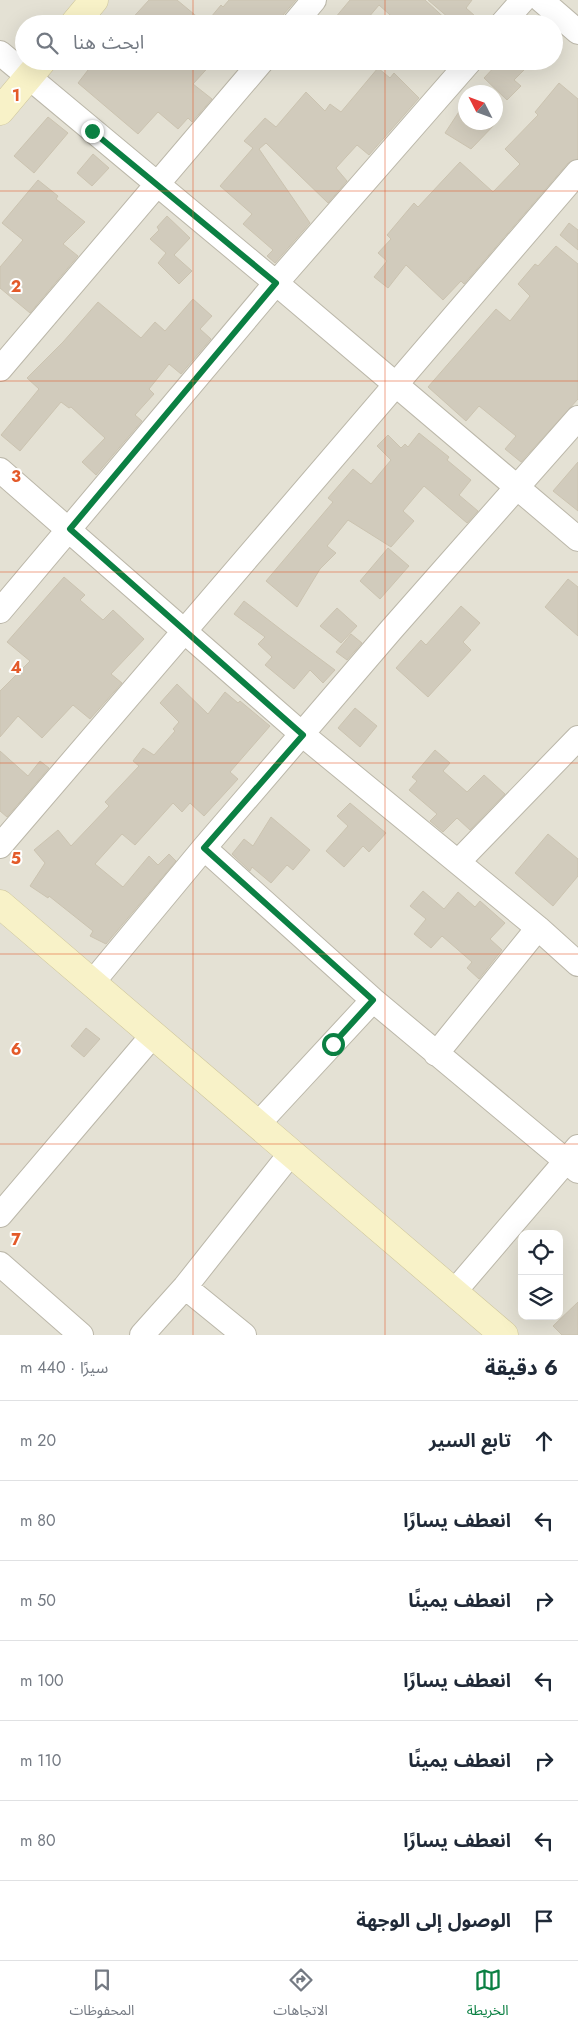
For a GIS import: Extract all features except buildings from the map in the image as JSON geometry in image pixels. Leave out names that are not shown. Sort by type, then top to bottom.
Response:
[{"type":"street","points":[[82,15],[94,0]]},
{"type":"street","points":[[302,15],[314,0]]},
{"type":"street","points":[[510,15],[523,0]]},
{"type":"street","points":[[541,0],[558,15]]},
{"type":"street","points":[[563,19],[578,32]]},
{"type":"street","points":[[0,53],[15,60]]},
{"type":"street","points":[[0,111],[34,70]]},
{"type":"street","points":[[36,70],[156,184],[578,539]]},
{"type":"street","points":[[0,369],[254,70]]},
{"type":"street","points":[[0,610],[276,283],[462,70]]},
{"type":"street","points":[[0,846],[578,172]]},
{"type":"street","points":[[92,983],[204,848],[303,735],[391,630],[578,418]]},
{"type":"street","points":[[0,470],[70,529],[303,735],[538,928],[578,964]]},
{"type":"street","points":[[458,862],[578,738]]},
{"type":"street","points":[[204,848],[436,1054],[574,1160],[454,1292]]},
{"type":"street","points":[[0,904],[504,1335]]},
{"type":"street","points":[[436,1054],[538,928]]},
{"type":"street","points":[[258,1124],[373,1000]]},
{"type":"street","points":[[0,1215],[153,1035]]},
{"type":"street","points":[[142,1335],[185,1286],[291,1153]]},
{"type":"street","points":[[0,1264],[81,1335]]},
{"type":"street","points":[[185,1286],[244,1335]]},
{"type":"shaded area","points":[[0,0],[578,0],[578,1335],[0,1335]]},
{"type":"route","points":[[92,131],[276,283],[70,529],[303,735],[204,848],[373,1000],[333,1044]]}]
